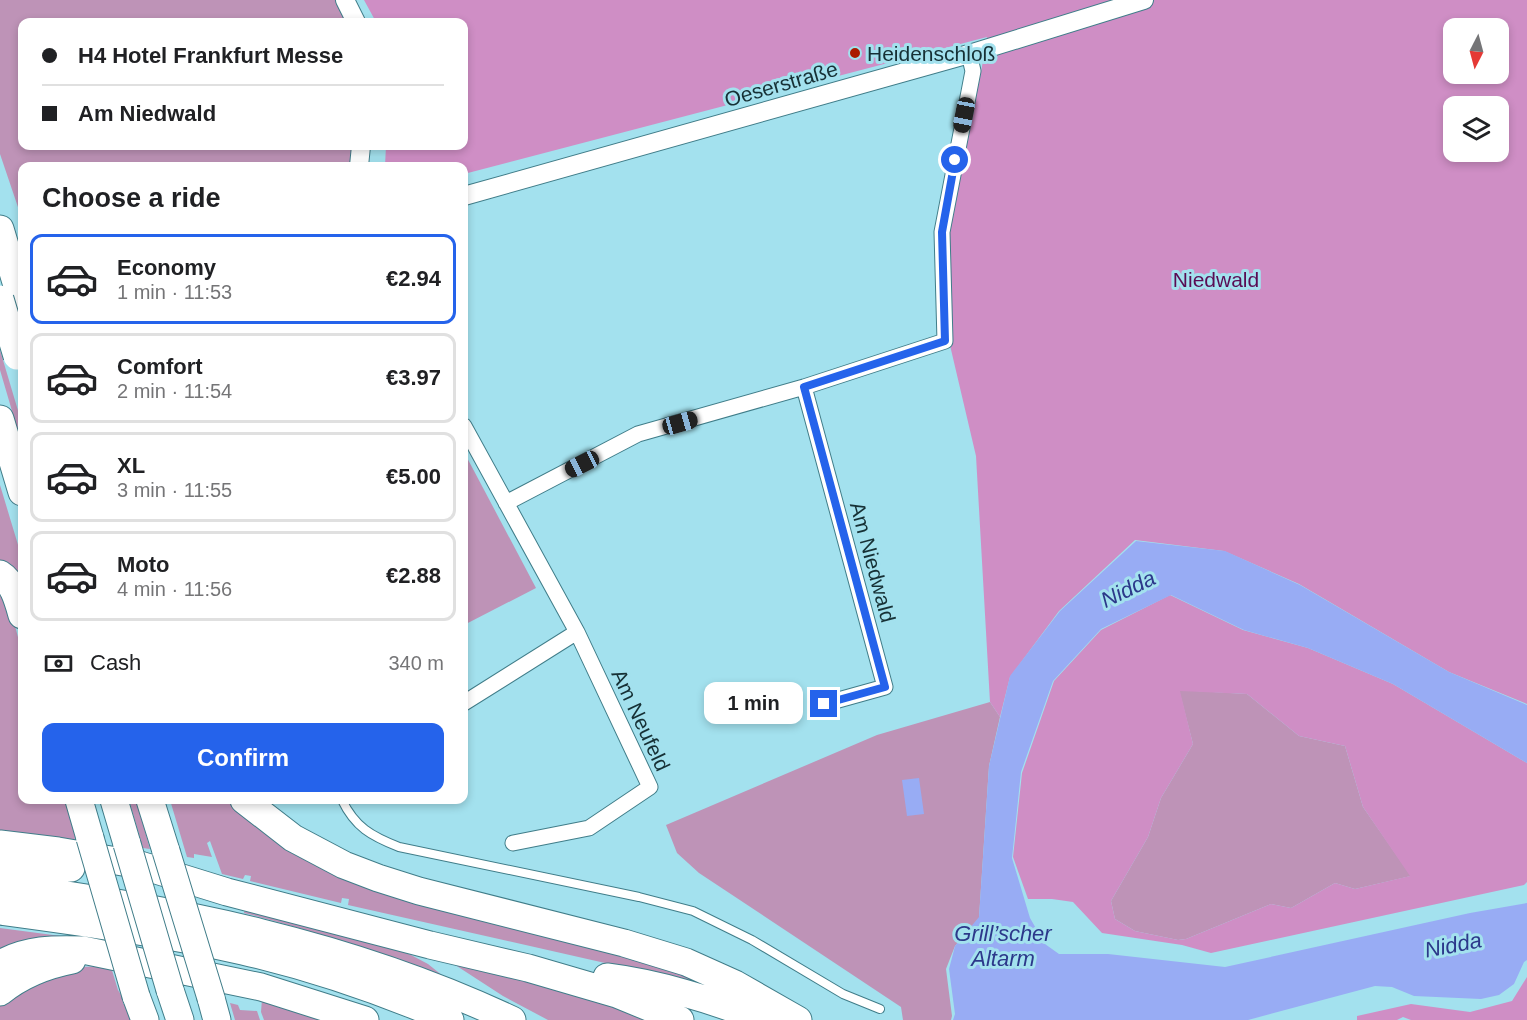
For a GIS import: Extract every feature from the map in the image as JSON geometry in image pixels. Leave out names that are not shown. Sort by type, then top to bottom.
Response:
[{"type":"highway","points":[[0,229],[13,295],[18,345]]},
{"type":"highway","points":[[0,419],[18,479]]},
{"type":"highway","points":[[0,574],[12,588],[18,604]]},
{"type":"highway","points":[[80,804],[140,1008]]},
{"type":"highway","points":[[115,804],[180,1020]]},
{"type":"highway","points":[[151,804],[214,1009]]},
{"type":"highway","points":[[264,809],[293,838],[344,865],[378,878],[483,908],[624,943],[686,962],[735,984],[798,1020]]},
{"type":"highway","points":[[0,844],[140,865],[227,892],[528,968],[617,994],[680,1020]]},
{"type":"highway","points":[[0,857],[43,858],[70,862],[227,892]]},
{"type":"highway","points":[[0,868],[106,869]]},
{"type":"highway","points":[[0,886],[57,893],[182,915],[279,936],[369,963],[512,1020]]},
{"type":"highway","points":[[0,911],[153,933],[243,951],[307,968],[417,1006],[450,1020]]},
{"type":"highway","points":[[0,964],[30,952],[53,949],[83,950],[261,987],[364,1020]]},
{"type":"highway","points":[[0,992],[14,981],[60,962],[86,957],[130,959]]},
{"type":"highway","points":[[528,968],[613,978],[663,988],[719,1004],[763,1020]]},
{"type":"street","points":[[345,0],[354,18]]},
{"type":"street","name":"Oeserstraße","points":[[468,195],[969,54],[1144,0]]},
{"type":"street","points":[[506,503],[639,434],[804,387],[945,341],[942,232],[973,71],[969,54]]},
{"type":"street","name":"Am Niedwald","points":[[804,387],[885,687],[824,704]]},
{"type":"street","name":"Am Neufeld","points":[[468,433],[577,632],[650,787],[590,828],[513,843]]},
{"type":"street","points":[[468,700],[577,632]]},
{"type":"lane","points":[[344,804],[366,832],[399,847],[639,897],[693,911],[752,940],[843,994],[879,1009]]},
{"type":"shaded area","points":[[0,0],[351,0],[358,18],[18,18],[18,150],[360,150],[359,162],[18,162],[18,207],[0,154]]},
{"type":"shaded area","points":[[0,350],[18,411],[18,431],[0,370]]},
{"type":"shaded area","points":[[468,460],[536,588],[468,623]]},
{"type":"shaded area","points":[[0,485],[18,545],[18,586],[0,566]]},
{"type":"shaded area","points":[[0,585],[8,600],[18,637],[18,804],[68,804],[75,836],[74,848],[0,839]]},
{"type":"shaded area","points":[[1179,690],[1247,694],[1299,736],[1345,746],[1363,807],[1411,876],[1355,889],[1335,883],[1291,908],[1271,904],[1186,939],[1178,940],[1135,931],[1115,919],[1111,901],[1148,837],[1161,798],[1193,744]]},
{"type":"shaded area","points":[[990,702],[1000,717],[989,766],[979,918],[955,946],[946,969],[951,1020],[903,1020],[901,1007],[699,873],[677,853],[666,825],[877,735]]},
{"type":"shaded area","points":[[130,804],[137,804],[150,849],[143,848]]},
{"type":"shaded area","points":[[171,804],[244,804],[472,911],[738,992],[348,905],[349,899],[342,898],[341,903],[250,881],[251,876],[245,875],[243,879],[222,874],[210,841],[207,843],[212,857],[194,854],[194,858],[187,857]]},
{"type":"shaded area","points":[[245,907],[386,946],[411,955],[428,964],[443,976],[344,942],[244,913]]},
{"type":"shaded area","points":[[0,928],[68,937],[0,957]]},
{"type":"shaded area","points":[[446,959],[605,1003],[653,1020],[548,1020],[503,996]]},
{"type":"shaded area","points":[[80,967],[111,967],[123,998],[123,1004],[127,1004],[132,1020],[0,1020],[0,1001]]},
{"type":"shaded area","points":[[262,999],[333,1020],[264,1020],[261,1012]]},
{"type":"shaded area","points":[[230,1003],[238,1005],[240,1010],[257,1011],[260,1020],[235,1020]]},
{"type":"green space","name":"Niedwald","points":[[364,0],[1527,0],[1527,704],[1449,672],[1299,584],[1224,551],[1135,540],[1059,611],[1010,677],[1000,717],[990,702],[976,456],[949,341],[946,231],[987,37],[468,173],[468,162],[385,162],[386,150],[468,150],[468,18],[374,18]]},
{"type":"green space","points":[[1170,595],[1243,630],[1308,648],[1393,684],[1527,763],[1527,882],[1524,885],[1211,953],[1182,945],[1102,933],[1073,902],[1028,899],[1013,857],[1022,773],[1054,681],[1101,630]],"holes":[[[1180,691],[1247,694],[1299,736],[1345,746],[1363,807],[1410,876],[1355,889],[1335,883],[1291,908],[1271,904],[1186,939],[1178,940],[1135,931],[1115,919],[1111,901],[1148,837],[1161,798],[1193,744]]]},
{"type":"green space","points":[[1527,977],[1527,1020],[1411,1020],[1403,1017],[1397,1020],[1357,1020],[1357,1016],[1411,1004],[1470,1012],[1512,1001]]},
{"type":"water","points":[[1136,541],[1225,551],[1300,585],[1449,672],[1527,705],[1527,763],[1393,684],[1308,648],[1244,630],[1171,595],[1101,629],[1053,681],[1021,772],[1012,858],[1030,918],[1045,944],[1059,954],[1108,954],[1225,967],[1470,913],[1527,903],[1527,960],[1514,984],[1499,995],[1481,999],[1414,996],[1392,987],[1375,986],[1248,1020],[953,1020],[955,1014],[949,969],[955,946],[979,917],[989,766],[1010,676],[1060,611]]},
{"type":"water","points":[[919,778],[924,814],[907,816],[902,780]]},
{"type":"place","name":"Heidenschloß","points":[[855,53]]},
{"type":"route","points":[[824,704],[885,687],[804,387],[945,341],[942,232],[955,160]]},
{"type":"water label","name":"Nidda","points":[[1128,589]]},
{"type":"water label","name":"Nidda","points":[[1453,945]]},
{"type":"water label","name":"Grill’scher Altarm","points":[[1003,946]]}]
